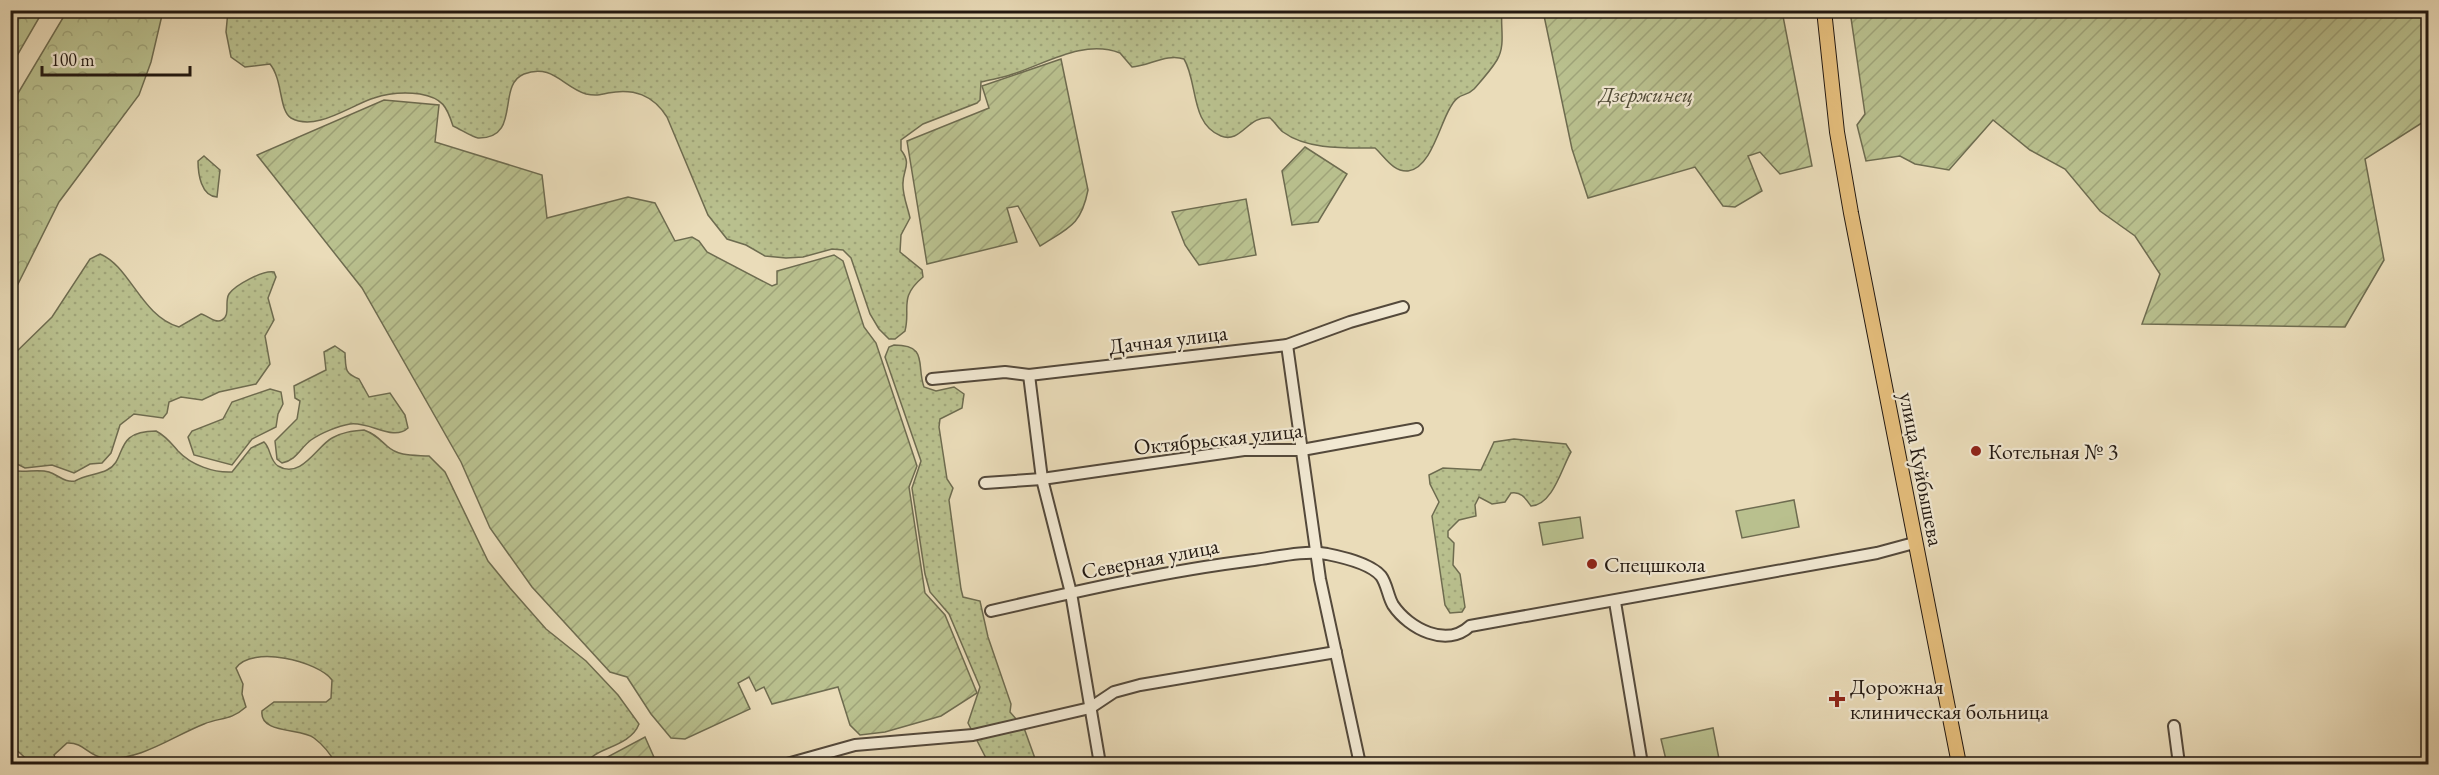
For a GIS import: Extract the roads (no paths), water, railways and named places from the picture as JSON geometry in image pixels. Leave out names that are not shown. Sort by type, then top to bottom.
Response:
[{"type":"main road","name":"улица Куйбышева","points":[[1824,10],[1846,181],[1914,543],[1959,765]]},
{"type":"street","name":"Дачная улица","points":[[932,379],[1005,372],[1029,375],[1287,345],[1350,322],[1402,307]]},
{"type":"street","points":[[1287,345],[1320,579],[1360,764],[1347,765]]},
{"type":"street","points":[[1029,375],[1042,479],[1071,593],[1100,765]]},
{"type":"street","name":"Октябрьская улица","points":[[985,483],[1042,479],[1244,450],[1302,450],[1417,429]]},
{"type":"street","points":[[1318,553],[1368,566],[1380,576],[1393,605],[1410,624],[1438,635],[1452,637],[1462,634],[1470,626],[1615,602],[1877,553],[1914,543]]},
{"type":"street","name":"Северная улица","points":[[991,611],[1194,567],[1318,553]]},
{"type":"street","points":[[1615,602],[1642,765]]},
{"type":"street","points":[[787,765],[855,745],[965,736],[1090,708],[1114,692],[1140,685],[1336,652]]},
{"type":"street","points":[[2174,726],[2179,765]]},
{"type":"place","name":"Котельная № 3","points":[[1976,451]]},
{"type":"place","name":"Спецшкола","points":[[1592,564]]},
{"type":"place","name":"Дорожная клиническая больница","points":[[1837,699]]},
{"type":"park label","name":"Дзержинец","points":[[1646,94]]}]
